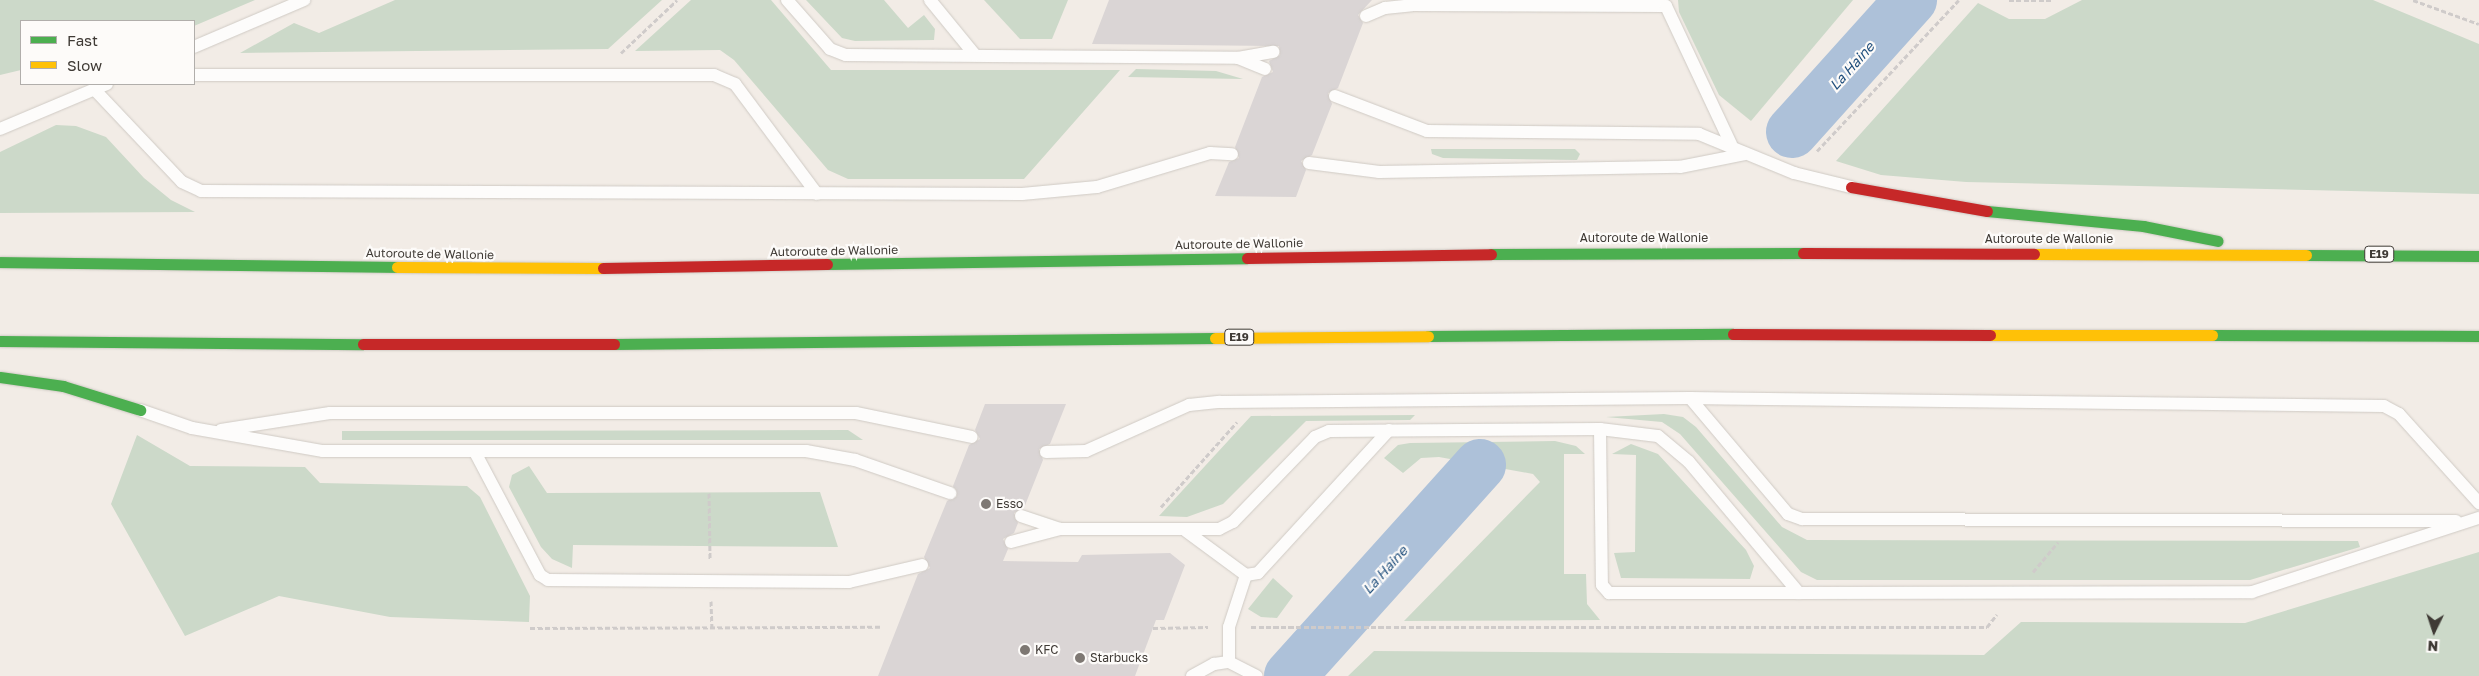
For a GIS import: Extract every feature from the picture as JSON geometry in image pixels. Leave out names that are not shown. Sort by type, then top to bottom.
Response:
[{"type":"highway","points":[[1851,187],[1974,210],[2143,226],[2278,253]]},
{"type":"highway","name":"Autoroute de Wallonie","points":[[0,262],[543,269],[1587,252],[2278,253],[2479,256]]},
{"type":"highway","name":"E19","points":[[0,341],[540,345],[1584,334],[2479,336]]},
{"type":"highway","points":[[0,377],[63,386],[140,410]]},
{"type":"lane","points":[[195,47],[304,0]]},
{"type":"lane","points":[[787,0],[830,49],[846,55],[1238,58],[1273,52]]},
{"type":"lane","points":[[930,0],[975,55]]},
{"type":"lane","points":[[1366,16],[1387,4],[1666,3],[1731,144]]},
{"type":"lane","points":[[1238,58],[1266,69]]},
{"type":"lane","points":[[195,75],[714,75],[735,84],[817,194]]},
{"type":"lane","points":[[0,129],[104,85]]},
{"type":"lane","points":[[94,89],[182,182],[201,191],[817,194],[1065,192],[1097,188],[1210,152],[1232,154]]},
{"type":"lane","points":[[1335,96],[1427,131],[1699,134],[1731,144],[1746,154],[1851,187]]},
{"type":"lane","points":[[1309,163],[1379,172],[1680,167],[1746,154]]},
{"type":"lane","points":[[1046,452],[1086,451],[1189,405],[1212,402],[1690,398],[2384,406],[2399,414],[2479,503]]},
{"type":"lane","points":[[1690,398],[1788,514],[1802,520],[2473,519]]},
{"type":"lane","points":[[140,410],[212,432],[323,451],[476,454],[806,451],[855,460],[950,492]]},
{"type":"lane","points":[[212,432],[330,413],[856,413],[972,436]]},
{"type":"lane","points":[[1600,429],[1602,585],[1609,593],[2252,592],[2473,519]]},
{"type":"lane","points":[[1246,575],[1258,572],[1389,430]]},
{"type":"lane","points":[[1011,542],[1060,529],[1186,531],[1219,529],[1233,522],[1315,437],[1330,431],[1635,430],[1658,436],[1676,448],[1799,593]]},
{"type":"lane","points":[[476,454],[540,575],[548,580],[849,582],[922,565]]},
{"type":"lane","points":[[1021,516],[1060,529]]},
{"type":"lane","points":[[1186,531],[1246,575]]},
{"type":"lane","points":[[1229,662],[1229,627],[1246,575]]},
{"type":"lane","points":[[1192,676],[1214,664],[1229,662],[1246,667],[1257,676]]},
{"type":"path","points":[[599,74],[677,0]]},
{"type":"path","points":[[1817,151],[1959,0]]},
{"type":"path","points":[[2009,0],[2053,0]]},
{"type":"path","points":[[2413,0],[2479,24]]},
{"type":"path","points":[[1140,531],[1240,418]]},
{"type":"path","points":[[1285,627],[1986,627],[2076,521]]},
{"type":"path","points":[[530,628],[880,628]]},
{"type":"green space","points":[[0,0],[255,0],[195,26],[195,20],[20,20],[20,70],[0,75]]},
{"type":"green space","points":[[395,0],[662,0],[608,49],[240,53],[294,23],[319,33]]},
{"type":"green space","points":[[691,0],[771,0],[831,70],[1120,70],[1024,179],[848,179],[828,170],[734,60],[720,50],[635,51]]},
{"type":"green space","points":[[806,0],[884,0],[908,28],[924,15],[935,29],[934,40],[855,41],[842,38]]},
{"type":"green space","points":[[984,0],[1068,0],[1052,39],[1020,39]]},
{"type":"green space","points":[[1678,0],[1853,0],[1751,121],[1719,95],[1679,12]]},
{"type":"green space","points":[[2082,0],[2373,0],[2479,44],[2479,194],[1966,182],[1881,175],[1836,161],[1978,3],[2009,19],[2045,19]]},
{"type":"green space","points":[[1136,69],[1216,71],[1243,79],[1128,77]]},
{"type":"green space","points":[[56,125],[76,126],[106,137],[144,178],[171,200],[195,212],[0,213],[0,152]]},
{"type":"green space","points":[[1431,149],[1575,149],[1580,154],[1577,160],[1443,158],[1432,154]]},
{"type":"green space","points":[[1664,414],[1683,417],[1696,427],[1782,527],[1807,540],[2358,541],[2360,547],[2250,580],[1817,580],[1801,572],[1680,434],[1662,422],[1606,417]]},
{"type":"green space","points":[[1415,415],[1410,420],[1306,421],[1223,504],[1187,517],[1159,516],[1251,416]]},
{"type":"green space","points":[[848,430],[863,440],[342,440],[342,431]]},
{"type":"green space","points":[[137,435],[190,466],[305,467],[320,483],[467,486],[480,497],[530,596],[529,622],[390,617],[279,596],[185,636],[111,504]]},
{"type":"green space","points":[[1555,441],[1576,446],[1585,454],[1564,454],[1564,574],[1586,574],[1587,604],[1600,620],[1404,621],[1540,482],[1533,474],[1439,457],[1421,458],[1403,473],[1384,458],[1398,445],[1410,443]]},
{"type":"green space","points":[[1631,444],[1658,454],[1746,550],[1754,566],[1750,579],[1621,578],[1614,553],[1635,552],[1636,455],[1612,454]]},
{"type":"green space","points":[[529,466],[547,493],[820,492],[838,547],[573,545],[572,568],[552,559],[541,547],[509,487],[512,475]]},
{"type":"green space","points":[[2479,552],[2479,676],[1348,676],[1374,651],[1984,655],[2021,622],[2245,623]]},
{"type":"green space","points":[[1273,578],[1293,596],[1277,618],[1261,617],[1248,609]]},
{"type":"building","points":[[1109,0],[1372,0],[1358,15],[1363,23],[1338,88],[1328,93],[1332,104],[1312,155],[1301,161],[1306,170],[1296,197],[1215,196],[1229,162],[1239,158],[1235,147],[1262,77],[1273,72],[1269,61],[1280,55],[1279,46],[1092,44]]},
{"type":"building","points":[[985,404],[1066,404],[1050,444],[1039,449],[1043,460],[1024,508],[1014,513],[1018,523],[1014,533],[1003,539],[1008,549],[1003,561],[1078,562],[1082,555],[1170,553],[1185,565],[1164,620],[1156,620],[1135,676],[878,676],[918,574],[930,568],[924,557],[947,501],[957,496],[953,486],[969,445],[980,439],[975,430]]},
{"type":"waterway","name":"La Haine","points":[[1792,132],[1911,0]]},
{"type":"waterway","name":"La Haine","points":[[1290,676],[1480,465]]},
{"type":"traffic: fast","points":[[1987,211],[2143,226],[2218,241]]},
{"type":"traffic: fast","points":[[1491,254],[1803,253]]},
{"type":"traffic: fast","points":[[2306,255],[2479,256]]},
{"type":"traffic: fast","points":[[827,264],[1247,258]]},
{"type":"traffic: fast","points":[[0,262],[397,267]]},
{"type":"traffic: fast","points":[[1428,336],[1733,334]]},
{"type":"traffic: fast","points":[[2212,335],[2479,336]]},
{"type":"traffic: fast","points":[[614,344],[1215,338]]},
{"type":"traffic: fast","points":[[0,341],[363,344]]},
{"type":"traffic: fast","points":[[0,377],[63,386],[140,410]]},
{"type":"traffic: slow","points":[[2034,254],[2306,255]]},
{"type":"traffic: slow","points":[[397,267],[603,268]]},
{"type":"traffic: slow","points":[[1990,335],[2212,335]]},
{"type":"traffic: slow","points":[[1215,338],[1428,336]]},
{"type":"traffic: jam","points":[[1851,187],[1987,211]]},
{"type":"traffic: jam","points":[[1803,253],[2034,254]]},
{"type":"traffic: jam","points":[[1247,258],[1491,254]]},
{"type":"traffic: jam","points":[[603,268],[827,264]]},
{"type":"traffic: jam","points":[[1733,334],[1990,335]]},
{"type":"traffic: jam","points":[[363,344],[614,344]]},
{"type":"place","name":"Esso","points":[[986,504]]},
{"type":"place","name":"KFC","points":[[1025,650]]},
{"type":"place","name":"Starbucks","points":[[1080,658]]}]
